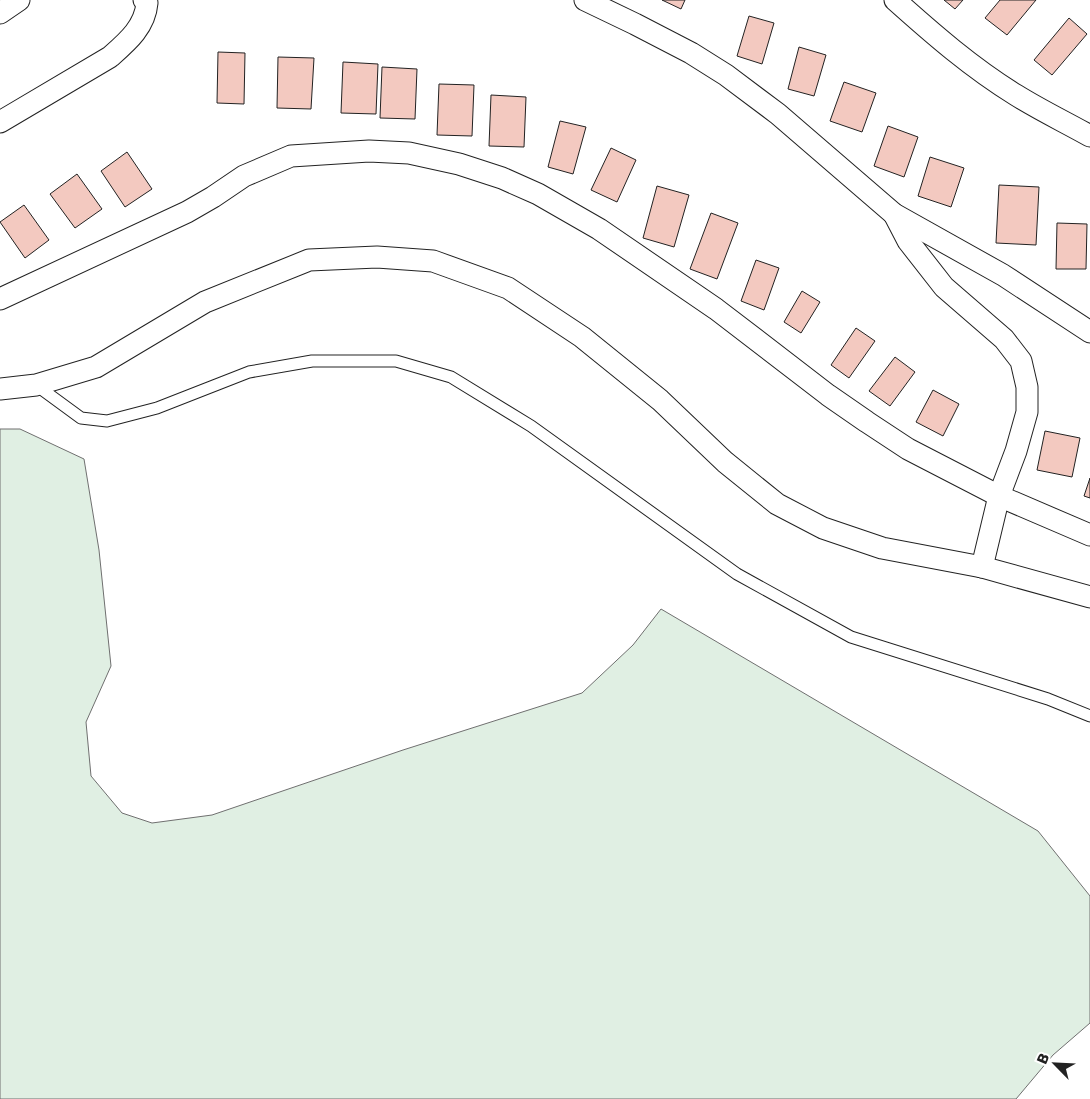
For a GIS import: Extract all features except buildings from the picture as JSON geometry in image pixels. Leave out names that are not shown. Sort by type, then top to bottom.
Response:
[{"type":"street","points":[[0,13],[19,0]]},
{"type":"street","points":[[0,122],[110,57],[125,44],[140,25],[146,14],[147,3],[144,0]]},
{"type":"street","points":[[585,0],[691,53],[726,76],[778,114],[894,214],[1003,275],[1090,332]]},
{"type":"street","points":[[894,0],[939,40],[989,77],[1016,95],[1090,136]]},
{"type":"street","points":[[0,299],[187,212],[214,197],[244,176],[291,156],[369,151],[410,153],[460,164],[502,178],[538,194],[567,210],[599,229],[716,308],[867,422],[908,449],[999,496],[1090,535]]},
{"type":"street","points":[[894,214],[908,241],[944,287],[1004,339],[1020,361],[1027,387],[1027,412],[1016,451],[999,496],[982,567]]},
{"type":"street","points":[[0,389],[36,384],[96,367],[205,302],[309,260],[377,257],[433,261],[508,288],[582,337],[660,400],[725,462],[777,504],[823,528],[882,548],[982,567],[1090,597]]},
{"type":"lane","points":[[36,384],[81,418],[107,421],[157,408],[249,372],[312,361],[396,361],[451,377],[531,426],[737,574],[852,636],[1048,699],[1090,716]]},
{"type":"green space","points":[[0,429],[20,429],[84,459],[99,550],[111,666],[86,722],[91,776],[122,813],[152,823],[212,815],[403,750],[582,693],[633,645],[661,609],[1038,831],[1090,896],[1090,1023],[1053,1055],[1016,1099],[0,1099]]}]
